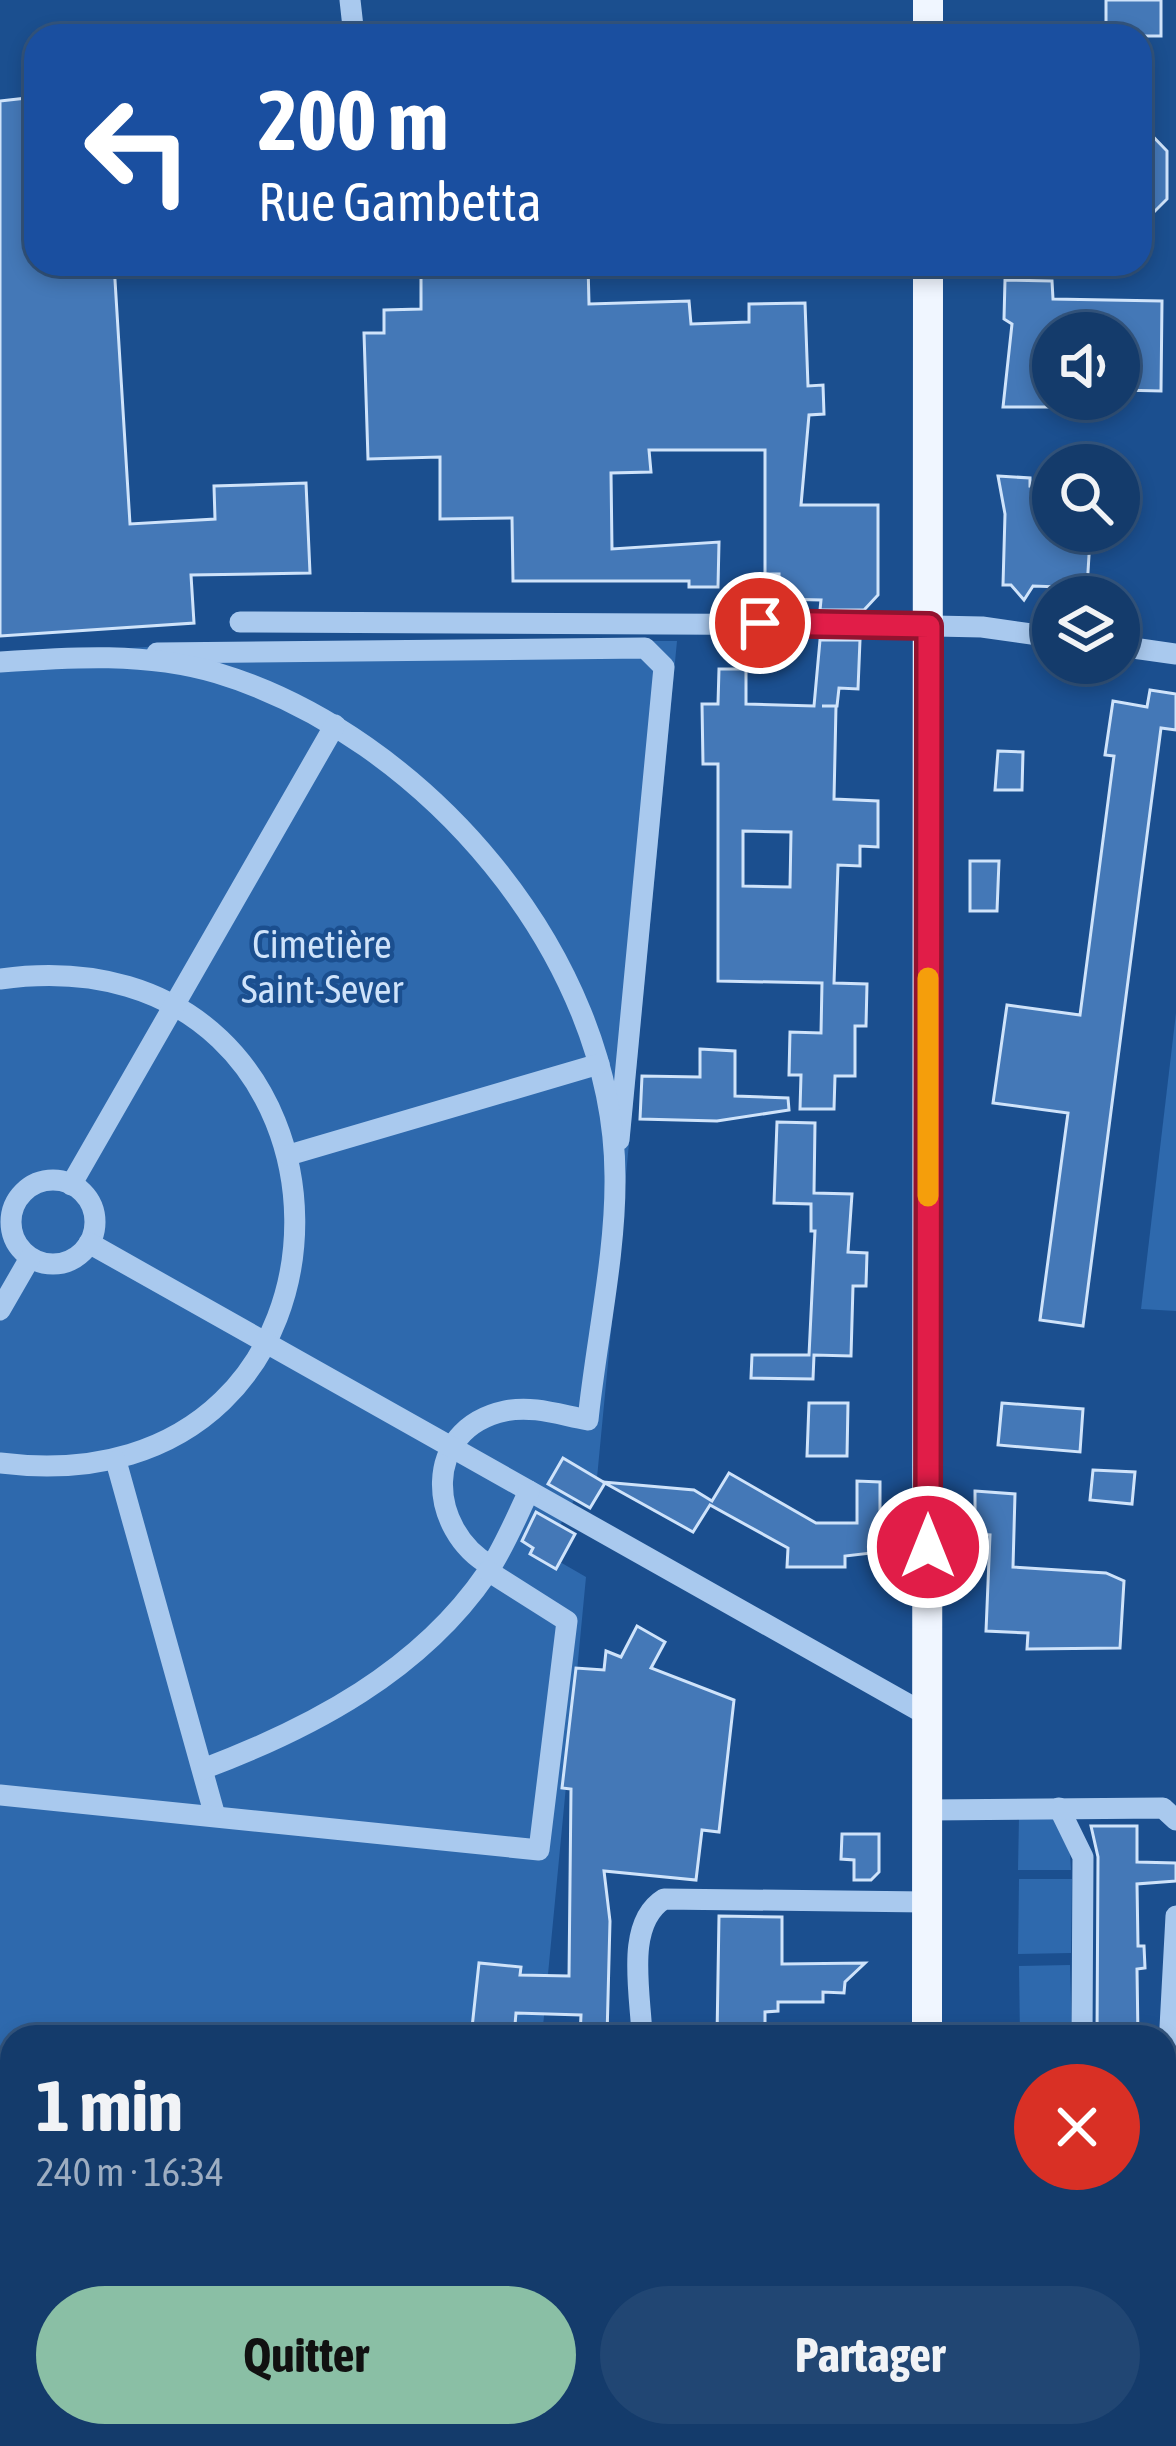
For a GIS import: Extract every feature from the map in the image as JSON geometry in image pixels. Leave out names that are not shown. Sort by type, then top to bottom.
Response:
[{"type":"main road","points":[[927,2025],[928,276]]},
{"type":"street","points":[[241,622],[929,626],[1032,635]]},
{"type":"street","points":[[0,662],[97,655],[645,648],[664,667],[588,1420],[532,1408],[502,1412],[479,1421],[453,1448],[441,1470],[445,1513],[468,1553],[567,1621],[539,1850],[0,1795]]},
{"type":"street","points":[[1140,649],[1176,654]]},
{"type":"street","points":[[97,655],[214,672],[334,725],[437,802],[497,868],[541,935],[599,1064],[615,1176]]},
{"type":"street","points":[[71,1185],[334,725]]},
{"type":"street","points":[[0,979],[48,972],[113,980],[174,1006],[224,1045],[264,1096],[289,1155],[298,1203],[296,1252],[286,1299],[267,1343],[238,1383],[203,1417],[161,1443],[116,1461],[52,1470],[0,1463]]},
{"type":"street","points":[[289,1155],[599,1064]]},
{"type":"street","points":[[34,1184],[71,1185],[82,1192],[94,1216],[89,1243],[70,1260],[57,1264],[30,1258],[11,1226],[8,1197],[34,1184]]},
{"type":"street","points":[[89,1243],[927,1715]]},
{"type":"street","points":[[0,1310],[30,1258]]},
{"type":"street","points":[[116,1461],[214,1816]]},
{"type":"street","points":[[203,1769],[263,1747],[332,1711],[403,1664],[456,1613],[490,1569],[529,1491]]},
{"type":"street","points":[[1059,1808],[1083,1857],[1082,2025]]},
{"type":"street","points":[[928,1810],[1163,1808],[1176,1820]]},
{"type":"street","points":[[641,2025],[640,1927],[648,1909],[664,1899],[926,1902]]},
{"type":"street","points":[[1170,2025],[1176,1916]]},
{"type":"green space","name":"Cimetière Saint-Sever","points":[[677,641],[597,1478],[605,1483],[590,1508],[574,1500],[558,1529],[573,1538],[560,1562],[586,1577],[543,2025],[0,2025],[0,656],[226,642]]},
{"type":"green space","points":[[1176,1013],[1176,1311],[1141,1309]]},
{"type":"green space","points":[[1019,1817],[1052,1817],[1069,1839],[1071,1870],[1018,1870]]},
{"type":"green space","points":[[1019,1879],[1072,1879],[1071,1953],[1018,1954]]},
{"type":"green space","points":[[1070,1965],[1072,2025],[1020,2025],[1019,1966]]},
{"type":"building","points":[[1106,0],[1161,0],[1161,36],[1152,36],[1152,24],[1106,24]]},
{"type":"building","points":[[24,98],[24,276],[115,276],[130,524],[215,519],[214,486],[306,483],[310,573],[191,575],[194,623],[0,636],[0,101]]},
{"type":"building","points":[[1152,135],[1167,151],[1167,199],[1152,214]]},
{"type":"building","points":[[421,276],[588,276],[589,304],[689,301],[691,324],[749,322],[749,304],[805,303],[808,386],[823,385],[824,414],[809,415],[801,505],[878,505],[878,595],[864,610],[820,610],[821,600],[779,599],[779,574],[765,574],[765,450],[649,450],[651,472],[611,473],[612,549],[719,542],[718,587],[689,587],[689,581],[513,581],[512,518],[440,519],[440,457],[368,459],[364,333],[384,333],[384,310],[421,309]]},
{"type":"building","points":[[1005,280],[1052,281],[1053,299],[1162,301],[1161,391],[1140,390],[1140,312],[1032,312],[1032,407],[1003,407],[1012,324],[1004,319]]},
{"type":"building","points":[[998,476],[1030,478],[1032,552],[1089,552],[1088,576],[1032,576],[1032,588],[1024,600],[1011,585],[1003,585],[1005,514]]},
{"type":"building","points":[[820,640],[860,640],[858,689],[839,688],[836,706],[834,799],[878,801],[878,847],[860,846],[860,866],[838,865],[834,983],[867,984],[866,1026],[855,1026],[855,1076],[835,1076],[834,1109],[800,1109],[801,1075],[789,1075],[790,1032],[821,1033],[822,983],[718,981],[718,764],[703,764],[702,704],[718,704],[719,669],[746,669],[746,704],[814,706]],"holes":[[[743,831],[791,832],[790,887],[743,886]]]},
{"type":"building","points":[[1150,690],[1176,694],[1176,730],[1161,728],[1083,1326],[1040,1320],[1068,1113],[993,1103],[1007,1005],[1080,1015],[1114,756],[1105,755],[1113,701],[1147,707]]},
{"type":"building","points":[[998,751],[1023,752],[1022,790],[995,790]]},
{"type":"building","points":[[970,861],[999,861],[997,911],[970,911]]},
{"type":"building","points":[[700,1049],[735,1051],[735,1096],[788,1098],[789,1110],[717,1121],[640,1119],[642,1076],[700,1077]]},
{"type":"building","points":[[777,1122],[815,1123],[814,1193],[852,1194],[848,1252],[867,1253],[866,1286],[853,1286],[851,1356],[814,1355],[813,1379],[751,1378],[752,1355],[809,1355],[815,1231],[811,1231],[811,1204],[774,1203]]},
{"type":"building","points":[[809,1403],[848,1403],[847,1456],[807,1456]]},
{"type":"building","points":[[1002,1403],[1083,1409],[1080,1452],[998,1445]]},
{"type":"building","points":[[563,1458],[605,1483],[590,1508],[548,1484]]},
{"type":"building","points":[[1093,1470],[1135,1472],[1132,1504],[1090,1500]]},
{"type":"building","points":[[729,1473],[816,1523],[857,1523],[857,1481],[880,1482],[880,1552],[845,1556],[845,1567],[787,1567],[788,1548],[710,1505],[693,1532],[603,1482],[694,1490],[712,1501]]},
{"type":"building","points":[[975,1491],[1015,1494],[1013,1567],[1106,1573],[1124,1581],[1120,1648],[1027,1649],[1028,1633],[986,1631],[990,1535],[975,1534]]},
{"type":"building","points":[[536,1512],[575,1534],[556,1569],[530,1554],[533,1548],[522,1541]]},
{"type":"building","points":[[637,1626],[665,1642],[651,1668],[734,1700],[719,1832],[702,1830],[696,1880],[604,1871],[610,1921],[607,2025],[581,2025],[581,2015],[516,2013],[515,2025],[472,2025],[479,1963],[521,1967],[520,1975],[569,1976],[571,1789],[562,1788],[576,1668],[604,1670],[606,1651],[621,1657]]},
{"type":"building","points":[[1091,1826],[1137,1826],[1137,1862],[1176,1863],[1176,1881],[1137,1884],[1138,1946],[1144,1946],[1145,1968],[1137,1969],[1138,2025],[1097,2025],[1098,1857]]},
{"type":"building","points":[[842,1834],[879,1834],[879,1872],[871,1880],[854,1880],[854,1860],[841,1859]]},
{"type":"building","points":[[719,1916],[782,1917],[782,1964],[865,1963],[845,1982],[844,1993],[823,1992],[823,2002],[778,2002],[778,2011],[765,2012],[765,2025],[717,2025]]},
{"type":"slow traffic","points":[[928,978],[928,1196]]},
{"type":"route","points":[[760,623],[929,626],[928,1547]]}]
